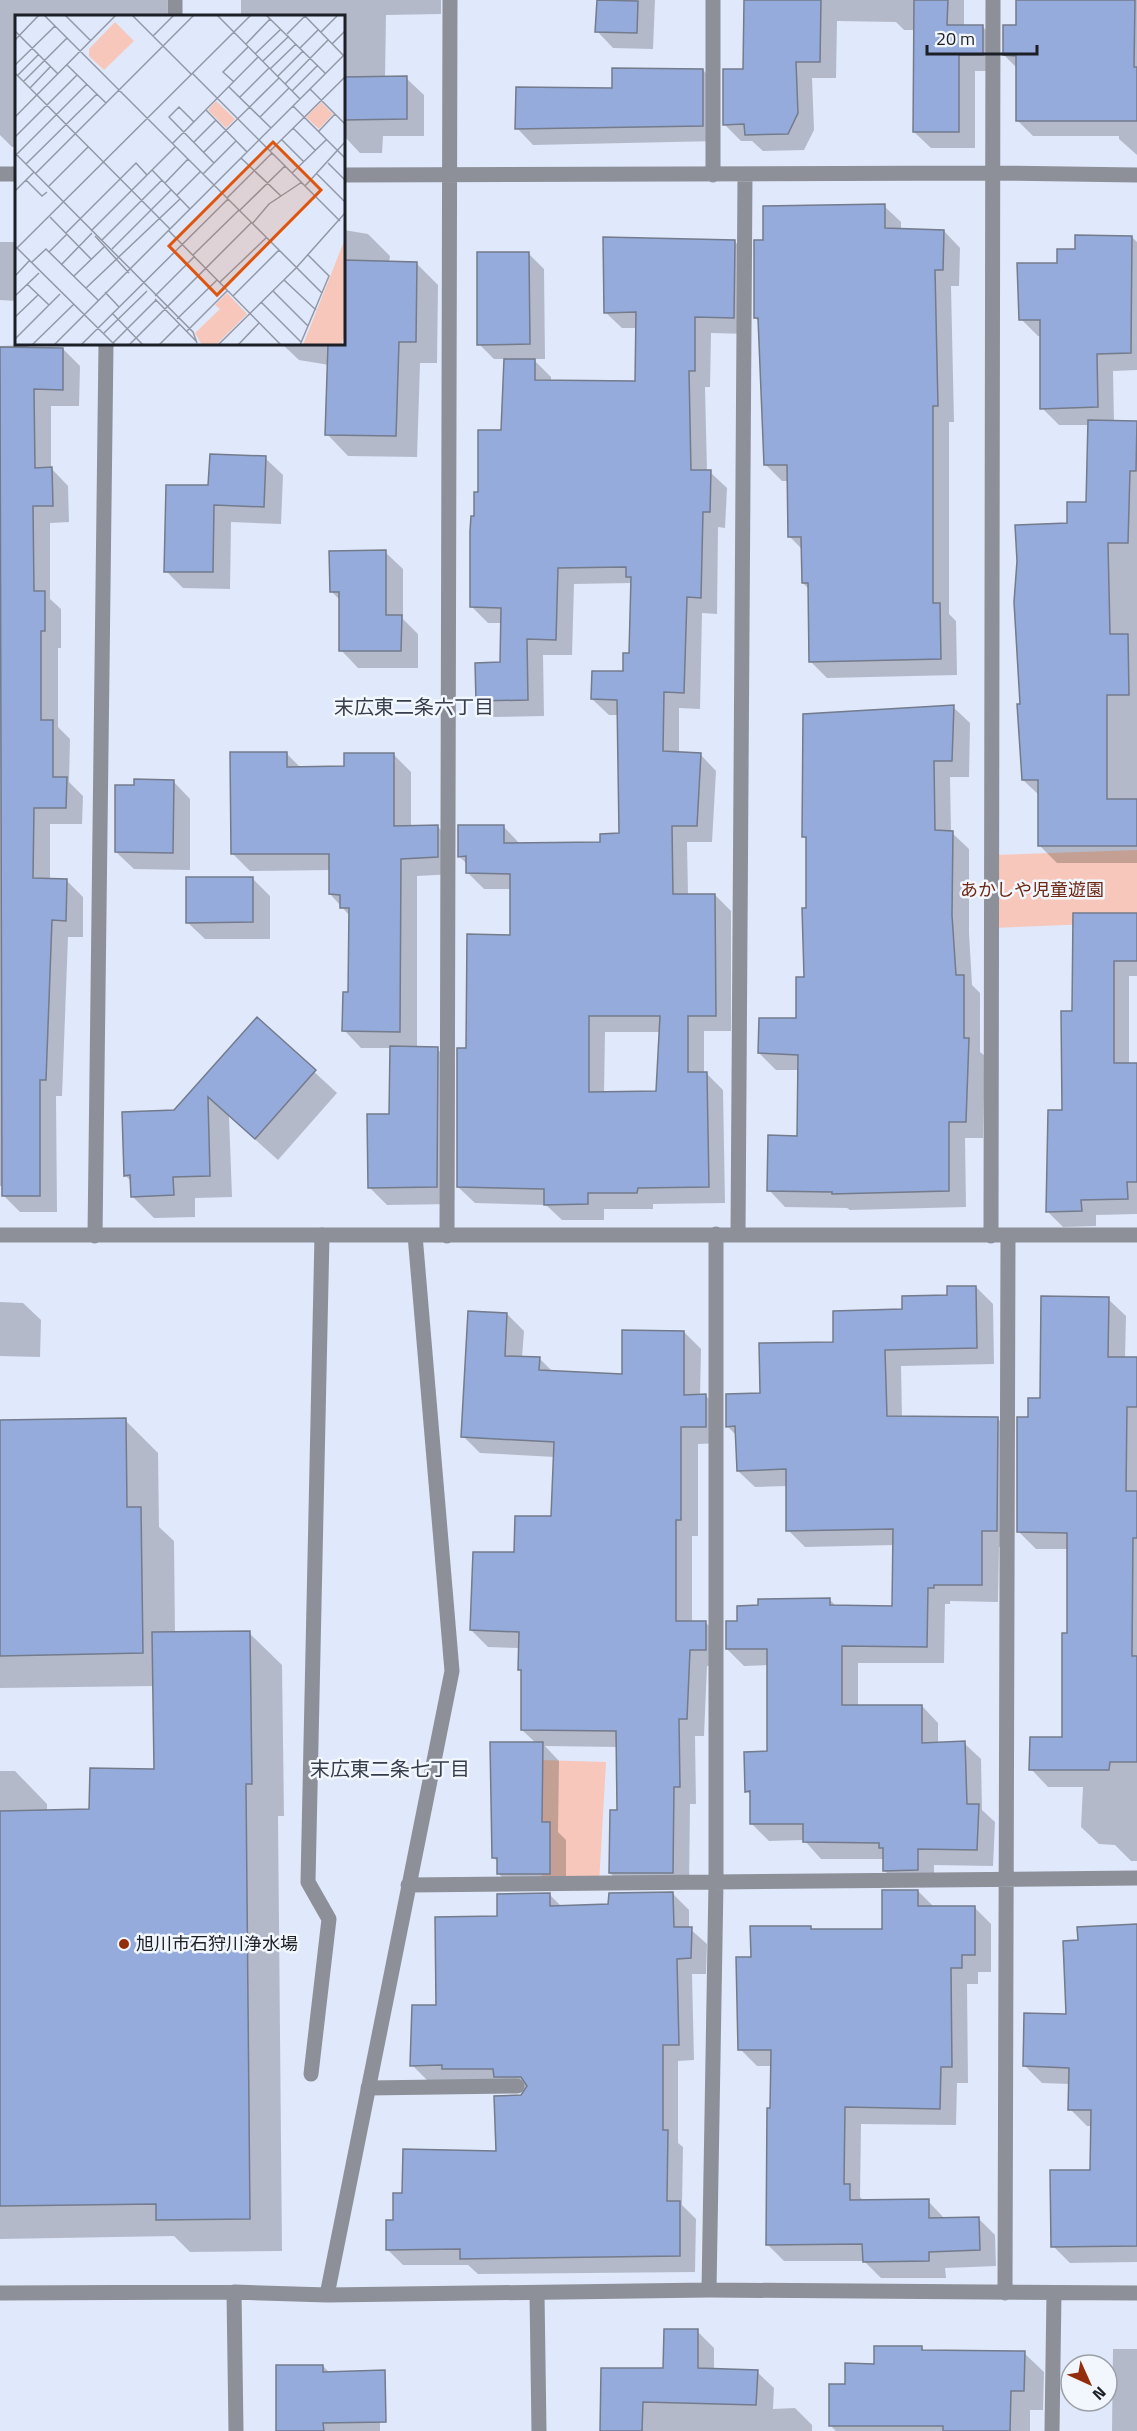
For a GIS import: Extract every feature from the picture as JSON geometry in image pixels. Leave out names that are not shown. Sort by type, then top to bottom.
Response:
[{"type":"street","points":[[447,1236],[450,0]]},
{"type":"street","points":[[713,0],[713,175]]},
{"type":"street","points":[[991,1236],[993,0]]},
{"type":"street","points":[[345,175],[745,176],[992,173],[1137,175]]},
{"type":"street","points":[[738,1235],[745,176]]},
{"type":"street","points":[[95,1236],[106,345]]},
{"type":"street","points":[[709,2290],[716,1883],[716,1234]]},
{"type":"street","points":[[0,1235],[1137,1235]]},
{"type":"street","points":[[311,2074],[329,1919],[308,1882],[322,1235]]},
{"type":"street","points":[[327,2295],[452,1671],[415,1236]]},
{"type":"street","points":[[1005,2293],[1008,1236]]},
{"type":"street","points":[[408,1886],[1137,1878]]},
{"type":"street","points":[[368,2088],[517,2086]]},
{"type":"street","points":[[0,2293],[234,2292],[327,2295],[709,2290],[1137,2294]]},
{"type":"street","points":[[234,2292],[236,2431]]},
{"type":"street","points":[[537,2293],[539,2431]]},
{"type":"street","points":[[1052,2431],[1054,2293]]},
{"type":"green space","name":"あかしや児童遊園","points":[[1137,850],[1137,922],[991,928],[994,855]]},
{"type":"green space","points":[[540,1760],[606,1762],[599,1884],[542,1884]]},
{"type":"building","points":[[597,0],[638,1],[637,33],[595,32]]},
{"type":"building","points":[[744,0],[821,0],[820,62],[796,62],[798,113],[788,134],[745,135],[744,124],[723,125],[723,69],[743,69]]},
{"type":"building","points":[[914,0],[948,0],[947,25],[983,25],[983,55],[959,55],[959,132],[913,132]]},
{"type":"building","points":[[1016,0],[1135,0],[1134,67],[1137,67],[1137,121],[1016,121],[1016,56],[1003,55],[1003,25],[1016,25]]},
{"type":"building","points":[[612,68],[703,69],[703,126],[515,129],[516,87],[612,88]]},
{"type":"building","points":[[407,76],[407,119],[345,120],[345,77]]},
{"type":"building","points":[[885,204],[885,228],[944,230],[943,270],[935,270],[938,406],[933,406],[933,603],[940,603],[941,659],[809,662],[808,583],[802,583],[801,537],[788,537],[787,465],[764,465],[758,318],[754,318],[754,240],[763,240],[763,206]]},
{"type":"building","points":[[1075,235],[1132,236],[1131,353],[1097,354],[1098,407],[1040,409],[1040,320],[1019,320],[1017,263],[1057,263],[1057,249],[1075,249]]},
{"type":"building","points":[[603,237],[735,240],[734,318],[695,317],[695,371],[689,371],[691,470],[711,470],[710,512],[703,512],[701,598],[687,597],[684,693],[664,692],[663,751],[701,753],[697,826],[672,826],[673,894],[715,894],[716,1016],[688,1016],[688,1072],[707,1072],[709,1187],[638,1188],[637,1193],[588,1193],[588,1204],[544,1205],[544,1189],[457,1187],[457,1048],[466,1048],[467,934],[510,935],[510,874],[466,873],[466,856],[458,857],[458,825],[504,825],[504,843],[600,842],[600,834],[619,833],[617,700],[591,699],[592,671],[623,671],[623,653],[629,653],[631,577],[626,577],[626,567],[558,568],[556,640],[527,639],[528,700],[476,701],[475,663],[500,662],[501,608],[470,607],[471,516],[474,516],[474,492],[478,492],[478,430],[501,430],[504,359],[535,359],[535,380],[635,381],[636,312],[604,313]],"holes":[[[589,1016],[660,1016],[656,1091],[589,1092]]]},
{"type":"building","points":[[477,252],[529,252],[530,344],[477,345]]},
{"type":"building","points":[[345,260],[417,262],[416,342],[399,342],[396,436],[325,435],[328,345],[345,345]]},
{"type":"building","points":[[0,347],[63,348],[63,390],[34,389],[35,468],[52,467],[53,506],[33,506],[34,591],[45,591],[45,631],[41,631],[41,720],[53,720],[53,777],[67,777],[66,808],[34,808],[33,878],[67,879],[66,921],[52,920],[46,1080],[40,1080],[40,1196],[2,1196]]},
{"type":"building","points":[[1088,420],[1137,421],[1136,471],[1130,471],[1128,543],[1108,543],[1110,634],[1128,634],[1129,695],[1107,695],[1107,799],[1137,799],[1137,846],[1038,846],[1038,780],[1022,780],[1014,602],[1017,561],[1015,525],[1067,523],[1067,502],[1086,502]]},
{"type":"building","points":[[210,454],[266,456],[264,507],[214,505],[213,572],[164,572],[166,485],[208,485]]},
{"type":"building","points":[[386,550],[386,615],[402,615],[401,651],[339,651],[339,592],[330,592],[329,551]]},
{"type":"building","points":[[954,705],[952,761],[934,761],[935,830],[953,831],[952,915],[956,975],[964,975],[964,1038],[969,1038],[966,1122],[949,1122],[949,1191],[832,1194],[832,1192],[767,1191],[768,1135],[797,1136],[798,1055],[758,1053],[759,1018],[796,1018],[796,977],[804,977],[802,908],[806,908],[806,837],[802,837],[803,714]]},
{"type":"building","points":[[230,752],[287,752],[287,767],[344,766],[344,753],[394,753],[394,826],[438,825],[438,857],[401,859],[400,1032],[342,1031],[343,992],[348,992],[349,908],[340,908],[340,895],[329,894],[329,854],[231,854]]},
{"type":"building","points":[[134,779],[174,780],[173,853],[115,852],[115,785],[134,785]]},
{"type":"building","points":[[186,877],[253,877],[253,922],[186,923]]},
{"type":"building","points":[[1073,913],[1137,913],[1137,961],[1114,961],[1114,1063],[1137,1063],[1137,1182],[1127,1182],[1128,1199],[1081,1200],[1082,1211],[1046,1212],[1048,1110],[1062,1110],[1061,1011],[1072,1011]]},
{"type":"building","points":[[257,1017],[316,1070],[255,1139],[208,1097],[210,1176],[173,1177],[174,1195],[131,1197],[130,1175],[124,1176],[122,1112],[174,1110]]},
{"type":"building","points":[[390,1046],[438,1047],[437,1187],[368,1188],[367,1114],[389,1114]]},
{"type":"building","points":[[947,1286],[976,1286],[977,1348],[885,1350],[887,1416],[998,1417],[997,1531],[982,1531],[982,1585],[934,1585],[934,1588],[928,1588],[927,1647],[842,1646],[842,1705],[922,1705],[922,1743],[965,1741],[967,1804],[979,1804],[977,1850],[918,1849],[918,1870],[883,1871],[883,1848],[879,1848],[879,1843],[803,1842],[803,1824],[750,1824],[750,1791],[745,1792],[744,1752],[767,1751],[767,1649],[726,1649],[726,1621],[737,1621],[737,1606],[758,1605],[758,1599],[830,1598],[830,1605],[892,1606],[893,1529],[786,1531],[786,1469],[737,1471],[735,1426],[726,1427],[726,1394],[760,1393],[759,1343],[833,1342],[833,1311],[902,1309],[902,1296],[947,1295]]},
{"type":"building","points":[[1041,1296],[1109,1297],[1108,1357],[1137,1357],[1137,1407],[1127,1407],[1126,1491],[1137,1491],[1137,1538],[1133,1538],[1132,1656],[1137,1656],[1137,1762],[1110,1762],[1109,1770],[1029,1770],[1030,1737],[1062,1737],[1062,1633],[1067,1633],[1067,1533],[1017,1532],[1017,1417],[1028,1417],[1028,1398],[1040,1398]]},
{"type":"building","points":[[468,1311],[507,1313],[505,1356],[540,1357],[539,1370],[622,1374],[622,1330],[684,1331],[684,1395],[706,1394],[706,1427],[681,1427],[681,1520],[676,1520],[676,1621],[706,1621],[706,1650],[690,1650],[687,1719],[679,1719],[680,1787],[674,1787],[673,1873],[609,1873],[610,1810],[617,1810],[616,1731],[521,1730],[519,1632],[470,1630],[473,1552],[514,1552],[515,1516],[551,1516],[554,1442],[461,1437]]},
{"type":"building","points":[[126,1418],[127,1507],[141,1507],[143,1653],[0,1656],[0,1420]]},
{"type":"building","name":"旭川市石狩川浄水場","points":[[250,1631],[252,1784],[246,1784],[250,2219],[156,2220],[156,2204],[0,2206],[0,1811],[89,1809],[90,1768],[154,1769],[152,1632]]},
{"type":"building","points":[[490,1742],[543,1742],[542,1822],[550,1822],[550,1874],[497,1874],[497,1858],[492,1858]]},
{"type":"building","points":[[882,1890],[918,1890],[918,1906],[975,1906],[975,1955],[962,1955],[962,1968],[951,1968],[952,2067],[941,2067],[940,2109],[845,2107],[844,2184],[850,2184],[850,2200],[929,2199],[929,2218],[979,2217],[980,2250],[929,2252],[929,2261],[863,2262],[862,2244],[766,2245],[767,2108],[770,2108],[771,2050],[738,2050],[736,1957],[751,1957],[750,1926],[882,1929]]},
{"type":"building","points":[[673,1892],[674,1927],[692,1927],[691,1958],[677,1959],[679,2045],[663,2045],[663,2130],[668,2130],[667,2201],[680,2201],[680,2256],[460,2259],[460,2249],[386,2250],[386,2220],[393,2220],[393,2193],[402,2193],[403,2149],[496,2151],[494,2096],[521,2095],[527,2086],[521,2077],[494,2077],[493,2069],[442,2069],[442,2065],[410,2066],[412,2005],[436,2005],[435,1917],[497,1916],[497,1894],[550,1893],[550,1906],[608,1904],[609,1893]]},
{"type":"building","points":[[1137,1924],[1137,2246],[1051,2247],[1050,2170],[1090,2170],[1091,2110],[1068,2110],[1069,2068],[1023,2066],[1024,2013],[1066,2014],[1063,1941],[1078,1940],[1077,1927]]},
{"type":"building","points":[[664,2329],[698,2329],[698,2368],[758,2370],[756,2405],[643,2402],[642,2431],[600,2431],[601,2368],[663,2368]]},
{"type":"building","points":[[874,2346],[922,2346],[922,2350],[1025,2351],[1024,2391],[1011,2391],[1010,2431],[943,2431],[943,2426],[829,2426],[829,2384],[845,2384],[845,2363],[874,2364]]},
{"type":"building","points":[[276,2365],[323,2365],[323,2372],[385,2370],[386,2422],[323,2423],[324,2431],[276,2431]]},
{"type":"place","name":"旭川市石狩川浄水場","points":[[124,1944]]},
{"type":"district","name":"末広東二条六丁目","points":[[414,707]]},
{"type":"district","name":"末広東二条七丁目","points":[[390,1769]]}]
